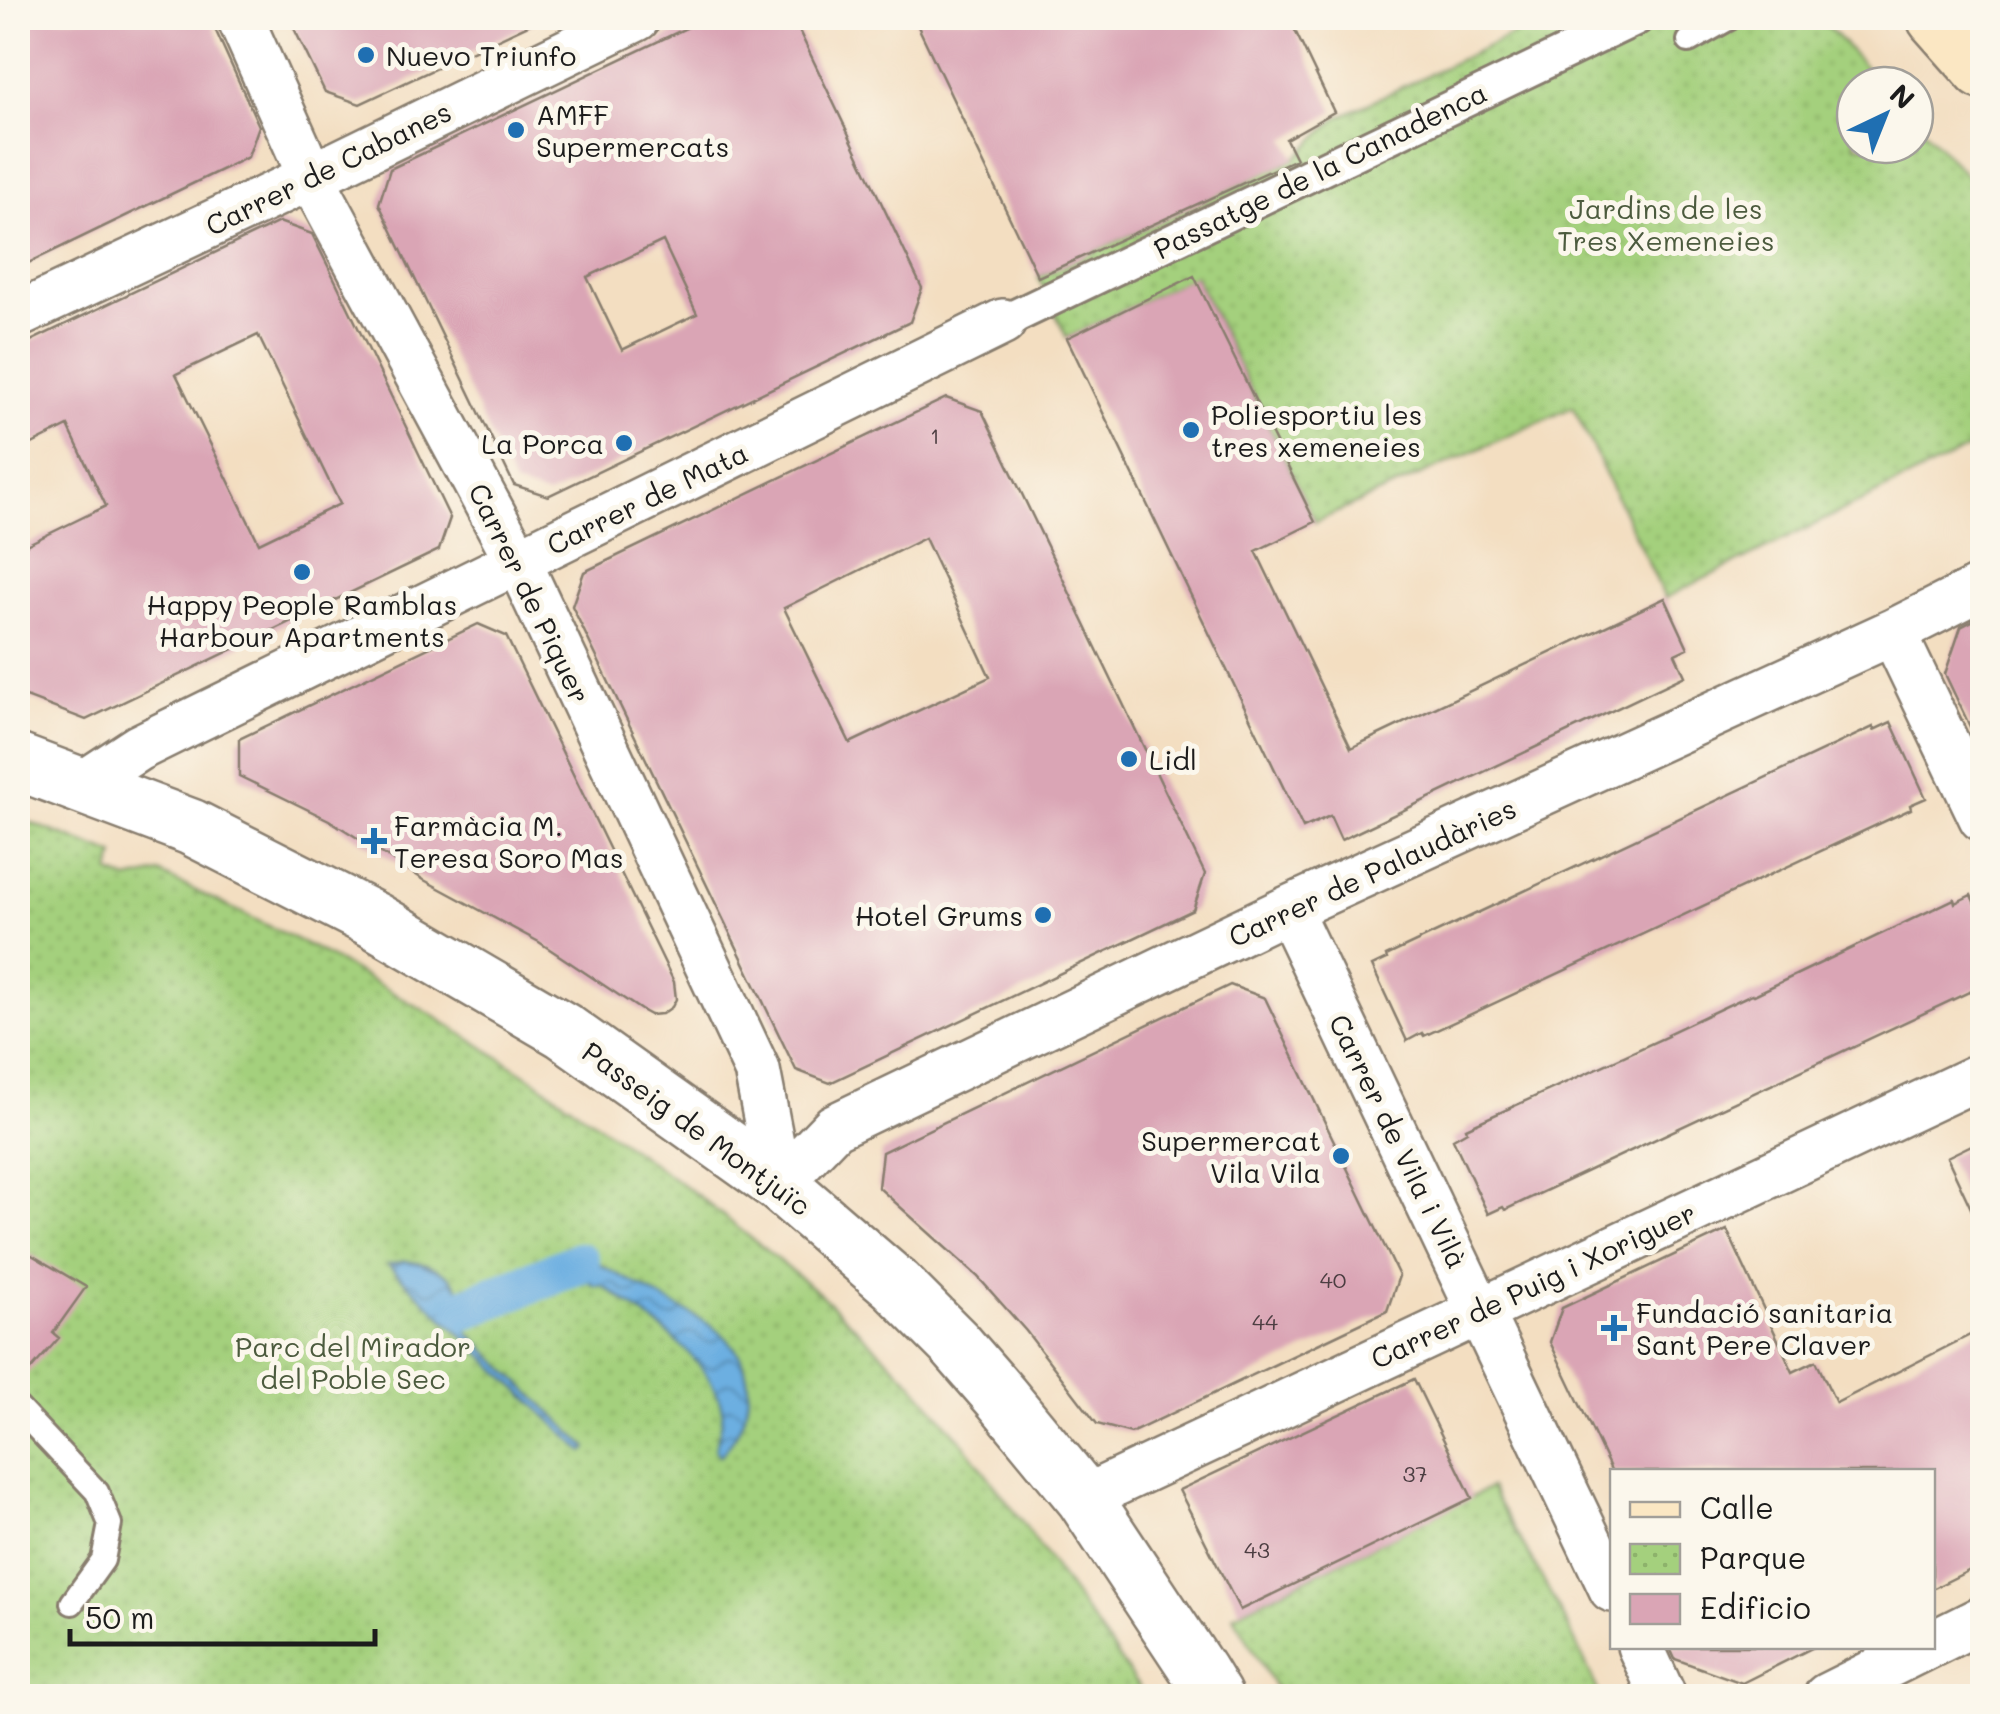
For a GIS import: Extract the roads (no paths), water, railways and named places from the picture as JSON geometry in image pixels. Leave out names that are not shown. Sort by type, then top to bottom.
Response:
[{"type":"main road","points":[[1935,18],[1982,71]]},
{"type":"street","name":"Carrer de Piquer","points":[[240,18],[311,177],[518,561],[757,1070],[779,1184]]},
{"type":"street","name":"Carrer de Cabanes","points":[[18,315],[637,18]]},
{"type":"street","name":"Passatge de la Canadenca","points":[[1003,322],[1637,18]]},
{"type":"street","name":"Carrer de Mata","points":[[80,786],[138,748],[1003,322]]},
{"type":"street","name":"Carrer de Palaudàries","points":[[779,1184],[834,1127],[1288,909],[1893,632],[1982,587]]},
{"type":"street","points":[[1893,632],[1982,818]]},
{"type":"street","name":"Passeig de Montjuïc","points":[[18,762],[191,827],[406,938],[564,1031],[779,1184],[896,1285],[955,1344],[1084,1498],[1214,1696]]},
{"type":"street","name":"Carrer de Vila i Vilà","points":[[1288,909],[1610,1585]]},
{"type":"street","name":"Carrer de Puig i Xoriguer","points":[[1084,1498],[1982,1074]]},
{"type":"street","points":[[1935,1642],[1982,1619]]},
{"type":"street","points":[[1641,1649],[1662,1696]]},
{"type":"street","points":[[1827,1696],[1922,1649]]},
{"type":"lane","points":[[1689,40],[1730,18]]},
{"type":"lane","points":[[18,1408],[97,1492],[110,1524],[103,1560],[72,1603]]},
{"type":"water","points":[[586,1257],[708,1324],[737,1352],[748,1382],[748,1397],[739,1428],[720,1456],[715,1449],[722,1410],[705,1373],[656,1324],[603,1286],[593,1286],[577,1259]]},
{"type":"water","points":[[405,1261],[437,1269],[452,1280],[463,1297],[468,1333],[588,1448],[584,1452],[388,1265]]},
{"type":"waterway","points":[[466,1308],[579,1263]]},
{"type":"place","name":"Nuevo Triunfo","points":[[366,55]]},
{"type":"place","name":"AMFF Supermercats","points":[[516,130]]},
{"type":"place","name":"Poliesportiu les tres xemeneies","points":[[1191,430]]},
{"type":"place","name":"La Porca","points":[[624,443]]},
{"type":"place","name":"Happy People Ramblas Harbour Apartments","points":[[302,572]]},
{"type":"place","name":"Lidl","points":[[1129,759]]},
{"type":"place","name":"Farmàcia M. Teresa Soro Mas","points":[[374,841]]},
{"type":"place","name":"Hotel Grums","points":[[1043,915]]},
{"type":"place","name":"Supermercat Vila Vila","points":[[1341,1156]]},
{"type":"place","name":"Fundació sanitaria Sant Pere Claver","points":[[1614,1328]]},
{"type":"park label","name":"Jardins de les Tres Xemeneies","points":[[1666,224]]},
{"type":"park label","name":"Parc del Mirador del Poble Sec","points":[[353,1362]]}]
